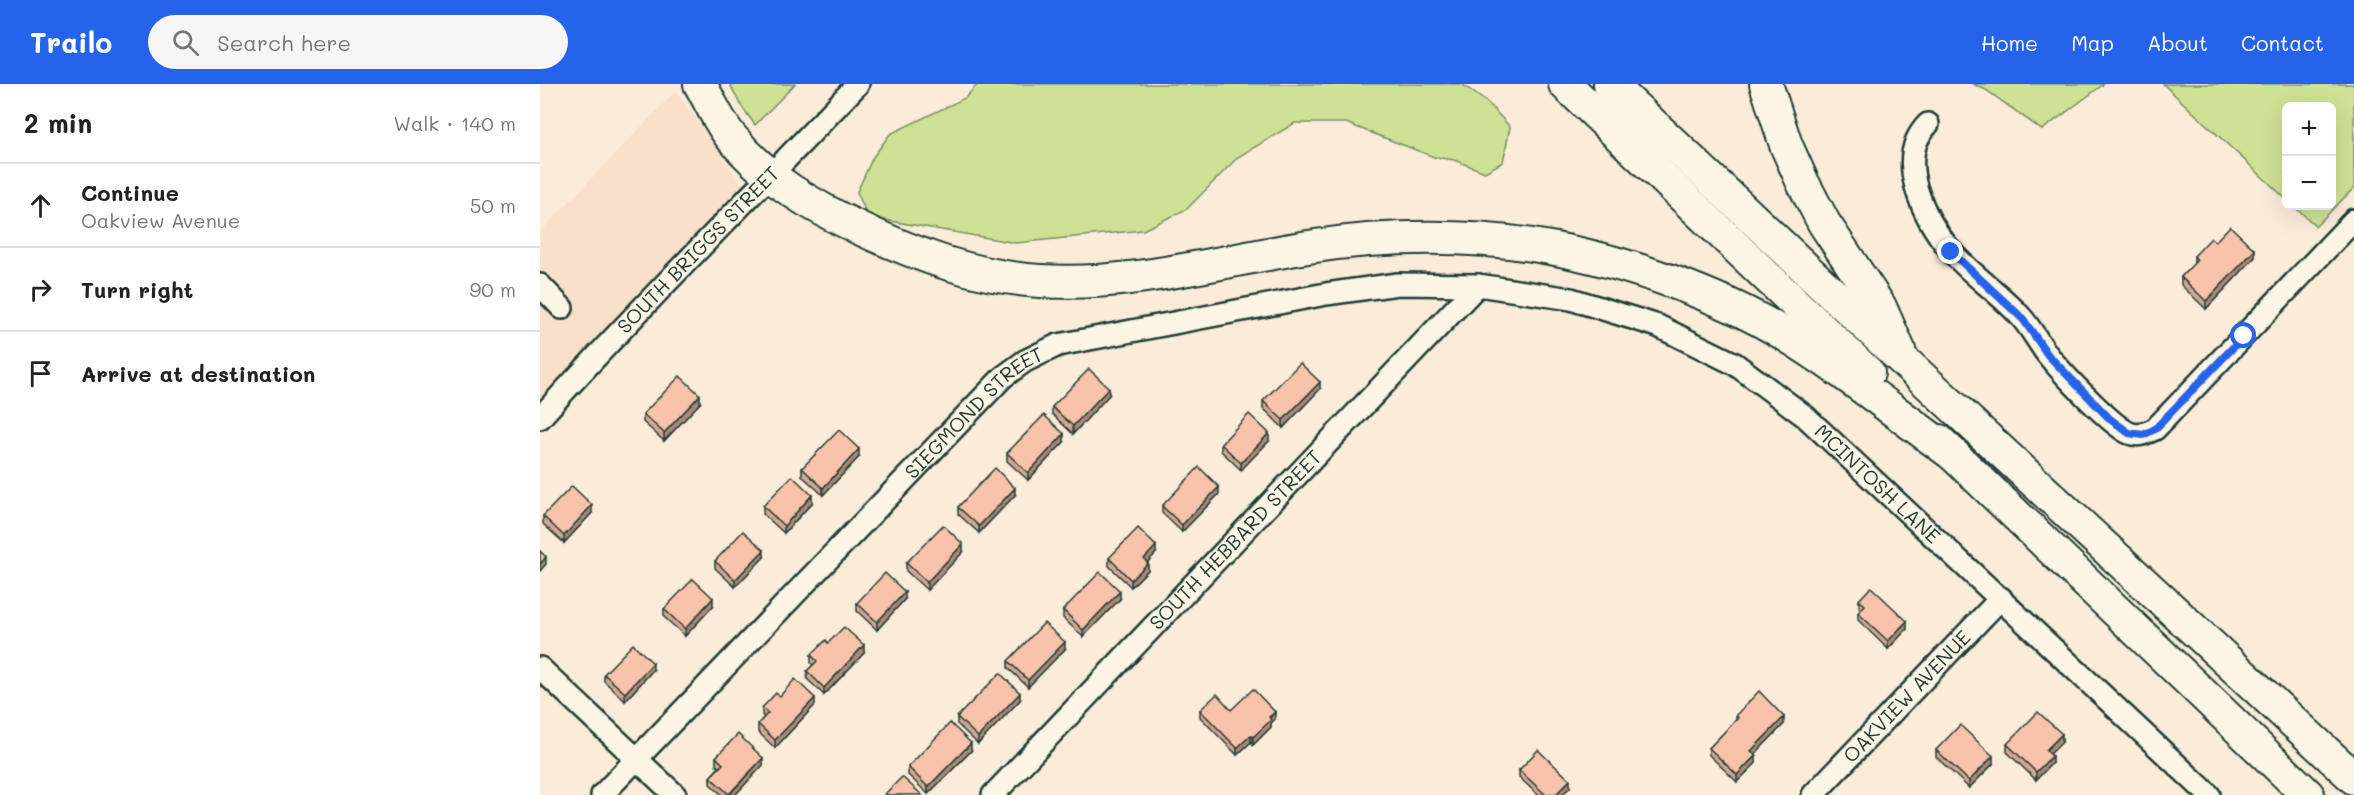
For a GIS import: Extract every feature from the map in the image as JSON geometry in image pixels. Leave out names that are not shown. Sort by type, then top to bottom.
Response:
[{"type":"highway","points":[[700,84],[729,136],[770,177],[825,212],[918,255],[984,274],[1041,281],[1124,279],[1312,246],[1392,240],[1470,240],[1551,248],[1646,273],[1735,309],[1783,333],[1954,455]]},
{"type":"highway","points":[[1565,84],[2308,795]]},
{"type":"highway","points":[[1610,84],[1906,363],[2354,778]]},
{"type":"highway","points":[[1766,84],[1786,145],[1803,183],[1824,223],[1880,306],[1906,363]]},
{"type":"street","name":"SOUTH BRIGGS STREET","points":[[540,418],[658,288],[770,177],[858,84]]},
{"type":"street","points":[[1928,124],[1918,134],[1914,183],[1923,207],[1951,252],[2003,298],[2023,319],[2048,355],[2110,419],[2129,433],[2143,435],[2155,429],[2354,220]]},
{"type":"street","name":"SIEGMOND STREET","points":[[602,795],[1003,377],[1024,360],[1058,345],[1326,294],[1398,284],[1478,285]]},
{"type":"street","points":[[540,285],[562,308]]},
{"type":"street","name":"MCINTOSH LANE","points":[[1478,285],[1571,299],[1658,326],[1735,364],[1806,417],[2209,795]]},
{"type":"street","name":"SOUTH HEBBARD STREET","points":[[993,795],[1478,285]]},
{"type":"street","name":"OAKVIEW AVENUE","points":[[1813,795],[2001,598]]},
{"type":"street","points":[[540,668],[675,795]]},
{"type":"shaded area","points":[[676,91],[754,201],[540,429],[540,232]]},
{"type":"green space","points":[[730,84],[795,84],[755,125],[740,104]]},
{"type":"green space","points":[[978,84],[1462,84],[1489,104],[1510,127],[1503,162],[1485,172],[1454,160],[1434,157],[1346,123],[1295,123],[1238,157],[1187,209],[1143,230],[1016,243],[868,217],[857,192],[873,157],[890,134],[965,98]]},
{"type":"green space","points":[[1973,84],[2104,84],[2042,130],[1986,90]]},
{"type":"green space","points":[[2163,84],[2354,84],[2354,188],[2336,206],[2336,102],[2282,102],[2282,195]]},
{"type":"green space","points":[[2298,210],[2332,210],[2316,226]]},
{"type":"building","points":[[2230,226],[2255,250],[2206,301],[2181,277],[2197,260],[2194,256],[2211,238],[2215,242]]},
{"type":"building","points":[[1300,363],[1320,382],[1283,420],[1263,401]]},
{"type":"building","points":[[1089,369],[1109,388],[1073,426],[1052,407]]},
{"type":"building","points":[[680,376],[700,395],[664,433],[643,414]]},
{"type":"building","points":[[1249,414],[1269,433],[1241,463],[1221,444]]},
{"type":"building","points":[[1044,415],[1064,434],[1028,473],[1007,453]]},
{"type":"building","points":[[839,430],[859,449],[823,488],[802,468]]},
{"type":"building","points":[[1199,467],[1219,487],[1182,525],[1162,506]]},
{"type":"building","points":[[995,468],[1015,488],[979,526],[958,507]]},
{"type":"building","points":[[792,476],[812,495],[784,526],[763,506]]},
{"type":"building","points":[[572,486],[592,505],[564,536],[543,516]]},
{"type":"building","points":[[943,525],[963,544],[927,582],[906,563]]},
{"type":"building","points":[[1138,528],[1156,546],[1144,559],[1148,563],[1131,580],[1109,558]]},
{"type":"building","points":[[743,531],[764,550],[735,580],[715,561]]},
{"type":"building","points":[[540,551],[546,557],[540,564]]},
{"type":"building","points":[[1100,572],[1120,591],[1083,630],[1063,610]]},
{"type":"building","points":[[885,573],[905,592],[877,622],[857,603]]},
{"type":"building","points":[[693,579],[713,598],[685,629],[664,609]]},
{"type":"building","points":[[1871,587],[1907,621],[1888,641],[1858,613],[1865,605],[1859,600]]},
{"type":"building","points":[[1044,623],[1065,642],[1028,680],[1008,661]]},
{"type":"building","points":[[844,627],[864,645],[824,688],[807,671],[817,661],[811,655],[826,640],[828,643]]},
{"type":"building","points":[[633,644],[653,663],[625,693],[604,674]]},
{"type":"building","points":[[1000,673],[1020,693],[978,737],[957,717]]},
{"type":"building","points":[[795,679],[815,698],[775,740],[758,724],[768,713],[762,708],[776,693],[780,696]]},
{"type":"building","points":[[1253,689],[1275,712],[1269,717],[1271,720],[1237,748],[1200,710],[1217,694],[1231,710]]},
{"type":"building","points":[[1759,691],[1784,717],[1751,751],[1756,755],[1737,775],[1709,748],[1738,718],[1736,715]]},
{"type":"building","points":[[2038,712],[2062,734],[2046,750],[2052,756],[2036,772],[2007,744]]},
{"type":"building","points":[[950,723],[971,743],[928,787],[908,767]]},
{"type":"building","points":[[1960,725],[1993,756],[1969,781],[1936,750]]},
{"type":"building","points":[[738,734],[763,758],[729,794],[710,777],[723,764],[716,757]]},
{"type":"building","points":[[1538,750],[1570,780],[1555,795],[1546,795],[1519,770]]},
{"type":"building","points":[[902,777],[922,795],[884,795]]},
{"type":"route","points":[[1951,252],[1996,291],[2023,319],[2048,355],[2110,419],[2129,433],[2143,435],[2155,429],[2244,336]]}]
